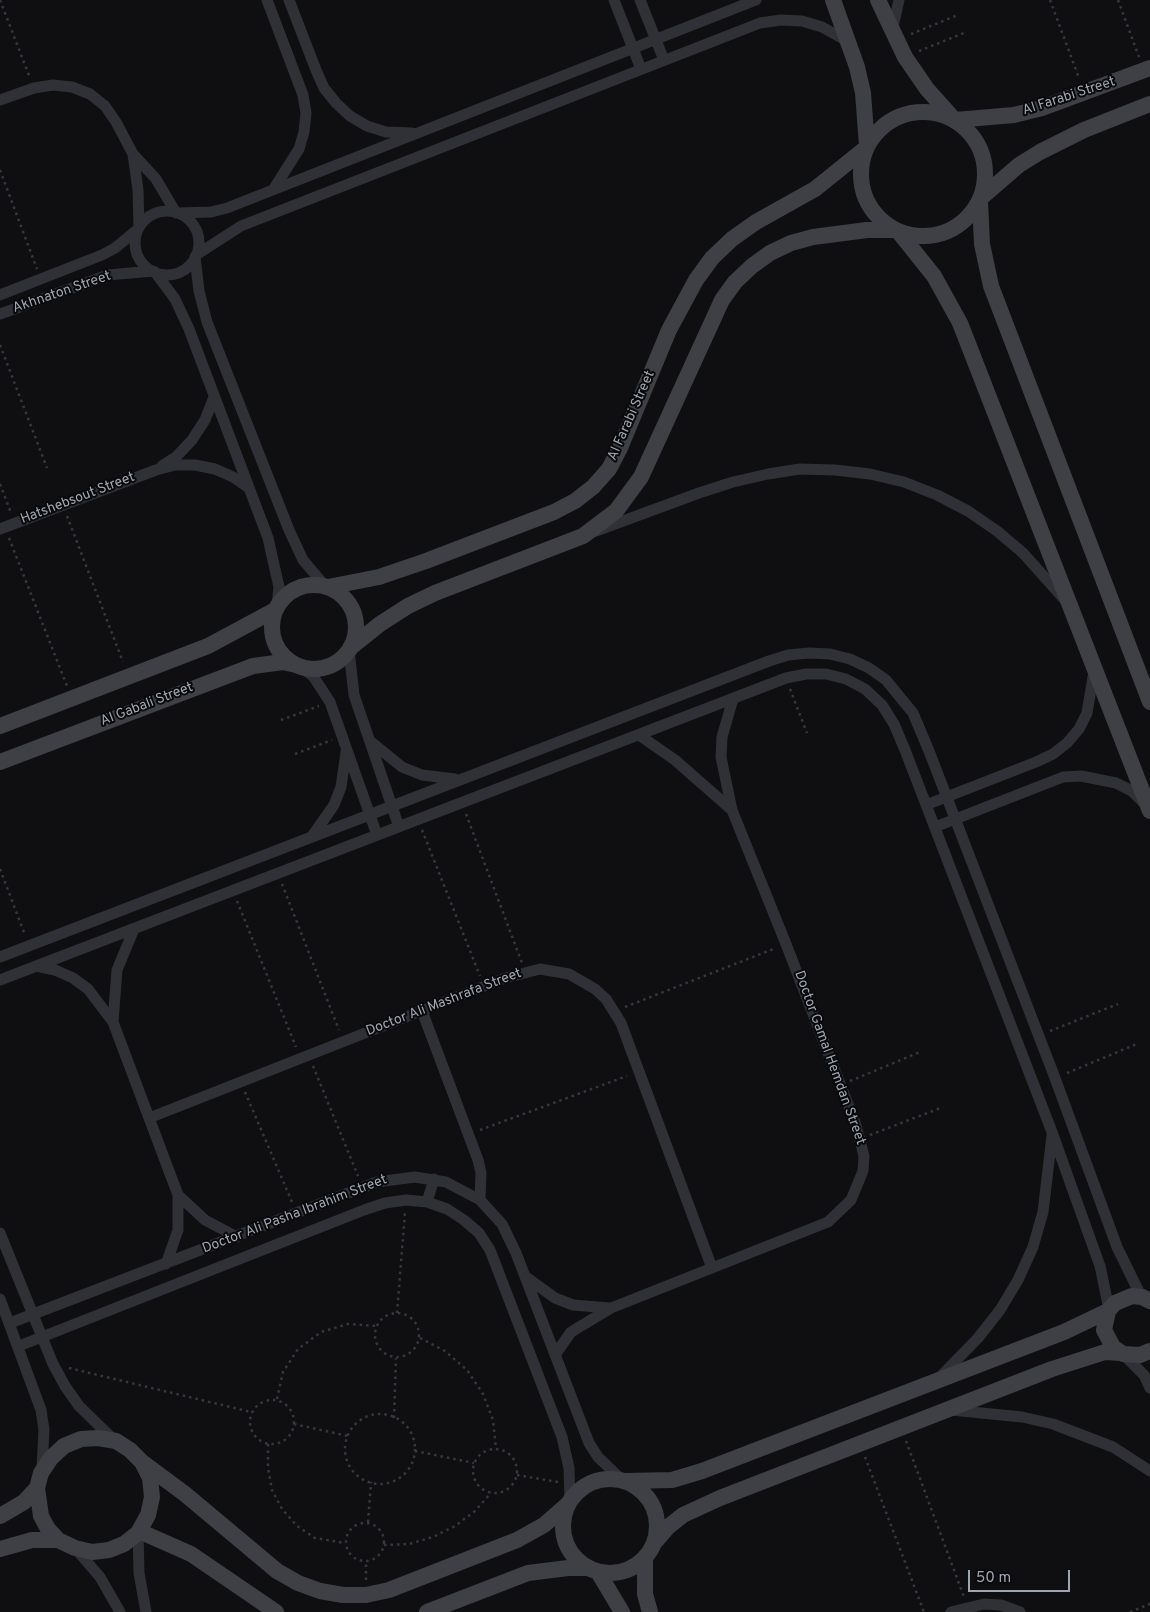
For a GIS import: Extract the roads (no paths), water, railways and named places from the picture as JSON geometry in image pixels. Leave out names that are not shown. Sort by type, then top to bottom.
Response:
[{"type":"street","points":[[261,0],[269,5],[303,95],[306,113],[304,132],[299,149],[273,190]]},
{"type":"street","points":[[289,0],[324,88],[336,103],[350,116],[368,126],[386,132],[417,133]]},
{"type":"street","points":[[614,0],[641,69]]},
{"type":"street","points":[[640,0],[664,60]]},
{"type":"street","points":[[139,228],[151,215],[168,211],[177,213],[211,212],[273,190],[756,0]]},
{"type":"street","points":[[833,0],[849,42],[863,93],[866,147]]},
{"type":"street","points":[[878,0],[905,57],[927,89],[954,120],[972,135],[982,154],[985,183],[981,199],[982,244],[990,286],[1150,702]]},
{"type":"street","points":[[894,37],[899,0]]},
{"type":"street","points":[[195,256],[241,226],[753,25],[781,20],[802,21],[822,27],[849,42]]},
{"type":"street","name":"Al Farabi Street","points":[[954,120],[1014,115],[1042,108],[1147,70]]},
{"type":"street","points":[[0,100],[34,88],[53,85],[72,87],[90,94],[105,106],[133,154],[156,179],[177,213],[191,223],[196,230],[198,247],[190,264],[174,274],[154,272]]},
{"type":"street","points":[[582,536],[616,511],[641,477],[722,300],[735,282],[764,257],[791,243],[840,233],[896,231],[913,236],[929,236],[945,232],[959,225],[971,214],[981,199],[1000,180],[1040,152],[1084,130],[1150,104]]},
{"type":"street","points":[[954,120],[938,113],[921,111],[904,114],[889,121],[876,132],[866,147],[861,163],[860,179],[864,194],[871,209],[881,221],[896,231],[934,276],[960,323],[1149,809]]},
{"type":"street","name":"Al Farabi Street","points":[[326,587],[379,577],[426,562],[554,512],[575,501],[594,487],[609,469],[620,448],[669,330],[696,280],[712,258],[732,239],[756,222],[815,189],[866,147]]},
{"type":"street","points":[[133,154],[138,190],[139,228],[135,245],[137,253],[146,267],[154,272],[183,313],[273,554],[279,587],[272,620],[274,642],[280,651],[313,676],[330,702],[377,836]]},
{"type":"street","name":"Akhnaton Street","points":[[0,295],[102,255],[127,239],[139,228]]},
{"type":"street","points":[[195,256],[199,291],[207,322],[288,530],[304,560],[326,587]]},
{"type":"street","name":"Akhnaton Street","points":[[0,314],[108,275],[130,272],[154,272]]},
{"type":"street","name":"Hatshebsout Street","points":[[156,470],[176,456],[192,440],[205,420],[214,398]]},
{"type":"street","name":"Hatshebsout Street","points":[[7,526],[156,470],[175,465],[205,466],[233,477],[249,488]]},
{"type":"street","points":[[298,665],[321,668],[341,658],[349,649],[380,624],[408,606],[582,536],[699,493],[759,476],[800,470],[835,470],[870,474],[920,488],[968,511],[996,530],[1023,554],[1068,603]]},
{"type":"street","points":[[0,726],[208,646],[276,608],[284,597],[298,588],[314,585],[326,587],[339,593],[353,612],[356,624],[349,649],[354,695],[399,827]]},
{"type":"street","points":[[0,957],[769,661],[788,655],[830,654],[863,665],[886,680],[912,713],[956,818],[1117,1247],[1146,1297],[1123,1298],[1109,1310],[1064,1332],[686,1477],[657,1482],[598,1480],[577,1492],[544,1525],[517,1540],[390,1590],[366,1595],[343,1595],[320,1591],[298,1583],[278,1571],[185,1494],[116,1441],[79,1406],[53,1364],[0,1233]]},
{"type":"street","points":[[769,661],[781,680]]},
{"type":"street","name":"Al Gabali Street","points":[[0,762],[246,668],[267,663],[283,662],[298,665]]},
{"type":"street","points":[[926,805],[1036,762],[1053,754],[1067,743],[1079,729],[1087,713],[1094,670]]},
{"type":"street","points":[[1,978],[377,836],[781,680],[806,674],[826,674],[846,679],[865,689],[882,704],[894,724],[1052,1132],[1100,1266],[1109,1310],[1104,1330],[1107,1339],[1144,1375],[1150,1388]]},
{"type":"street","name":"Doctor Gamal Hemdan Street","points":[[554,1356],[571,1332],[611,1308],[828,1222],[841,1212],[858,1187],[864,1156],[861,1139],[732,810],[722,757],[722,737],[733,699]]},
{"type":"street","name":"Doctor Gamal Hemdan Street","points":[[639,735],[675,760],[732,810]]},
{"type":"street","points":[[368,740],[402,767],[422,775],[443,779],[464,778]]},
{"type":"street","points":[[312,837],[334,805],[341,787],[347,748]]},
{"type":"street","points":[[935,827],[1046,782],[1081,776],[1116,783],[1132,791],[1149,809]]},
{"type":"street","points":[[113,1022],[117,970],[134,928]]},
{"type":"street","points":[[36,966],[55,970],[73,978],[88,989],[113,1022],[178,1195],[178,1230],[166,1264]]},
{"type":"street","name":"Doctor Ali Mashrafa Street","points":[[149,1118],[484,986],[526,971],[555,970],[569,974],[595,989],[615,1012],[640,1071],[712,1268]]},
{"type":"street","points":[[422,1011],[469,1134],[481,1173],[480,1200]]},
{"type":"street","points":[[936,1381],[978,1338],[1000,1310],[1018,1280],[1033,1247],[1043,1212],[1052,1132]]},
{"type":"street","name":"Doctor Ali Pasha Ibrahim Street","points":[[10,1323],[363,1187],[396,1177],[434,1179],[458,1187],[480,1200],[502,1224],[510,1238],[589,1443],[598,1457],[624,1481]]},
{"type":"street","points":[[427,1202],[434,1179]]},
{"type":"street","points":[[178,1195],[205,1220],[237,1237]]},
{"type":"street","name":"Doctor Ali Pasha Ibrahim Street","points":[[18,1346],[364,1210],[385,1203],[406,1200],[427,1202],[446,1209],[464,1220],[478,1233],[490,1250],[562,1436],[568,1460],[569,1502]]},
{"type":"street","name":"Doctor Gamal Hemdan Street","points":[[524,1276],[539,1289],[564,1301],[592,1308],[611,1308]]},
{"type":"street","points":[[0,1299],[41,1410],[44,1445],[39,1480],[41,1516],[58,1540]]},
{"type":"street","points":[[427,1612],[528,1574],[568,1568],[623,1572],[645,1558],[655,1542],[668,1527],[701,1506],[1088,1356],[1105,1352],[1140,1355],[1150,1351]]},
{"type":"street","points":[[946,1410],[1022,1417],[1054,1424],[1113,1447],[1150,1471]]},
{"type":"street","points":[[0,1516],[24,1502],[51,1458],[64,1446],[81,1439],[98,1438],[116,1441]]},
{"type":"street","points":[[0,1549],[32,1540],[58,1540],[75,1548],[92,1552],[109,1550],[124,1544],[138,1532],[148,1515],[152,1497],[150,1478],[142,1462]]},
{"type":"street","points":[[624,1481],[647,1495],[653,1506],[658,1530],[655,1542]]},
{"type":"street","points":[[569,1502],[564,1521],[565,1540],[570,1552],[593,1570],[622,1612]]},
{"type":"street","points":[[138,1532],[139,1573],[146,1612]]},
{"type":"street","points":[[138,1532],[191,1554],[276,1612]]},
{"type":"street","points":[[75,1548],[100,1577],[120,1612]]},
{"type":"street","points":[[645,1558],[645,1594],[650,1612]]},
{"type":"street","points":[[951,1612],[968,1606],[984,1604],[1001,1606],[1020,1612]]}]
